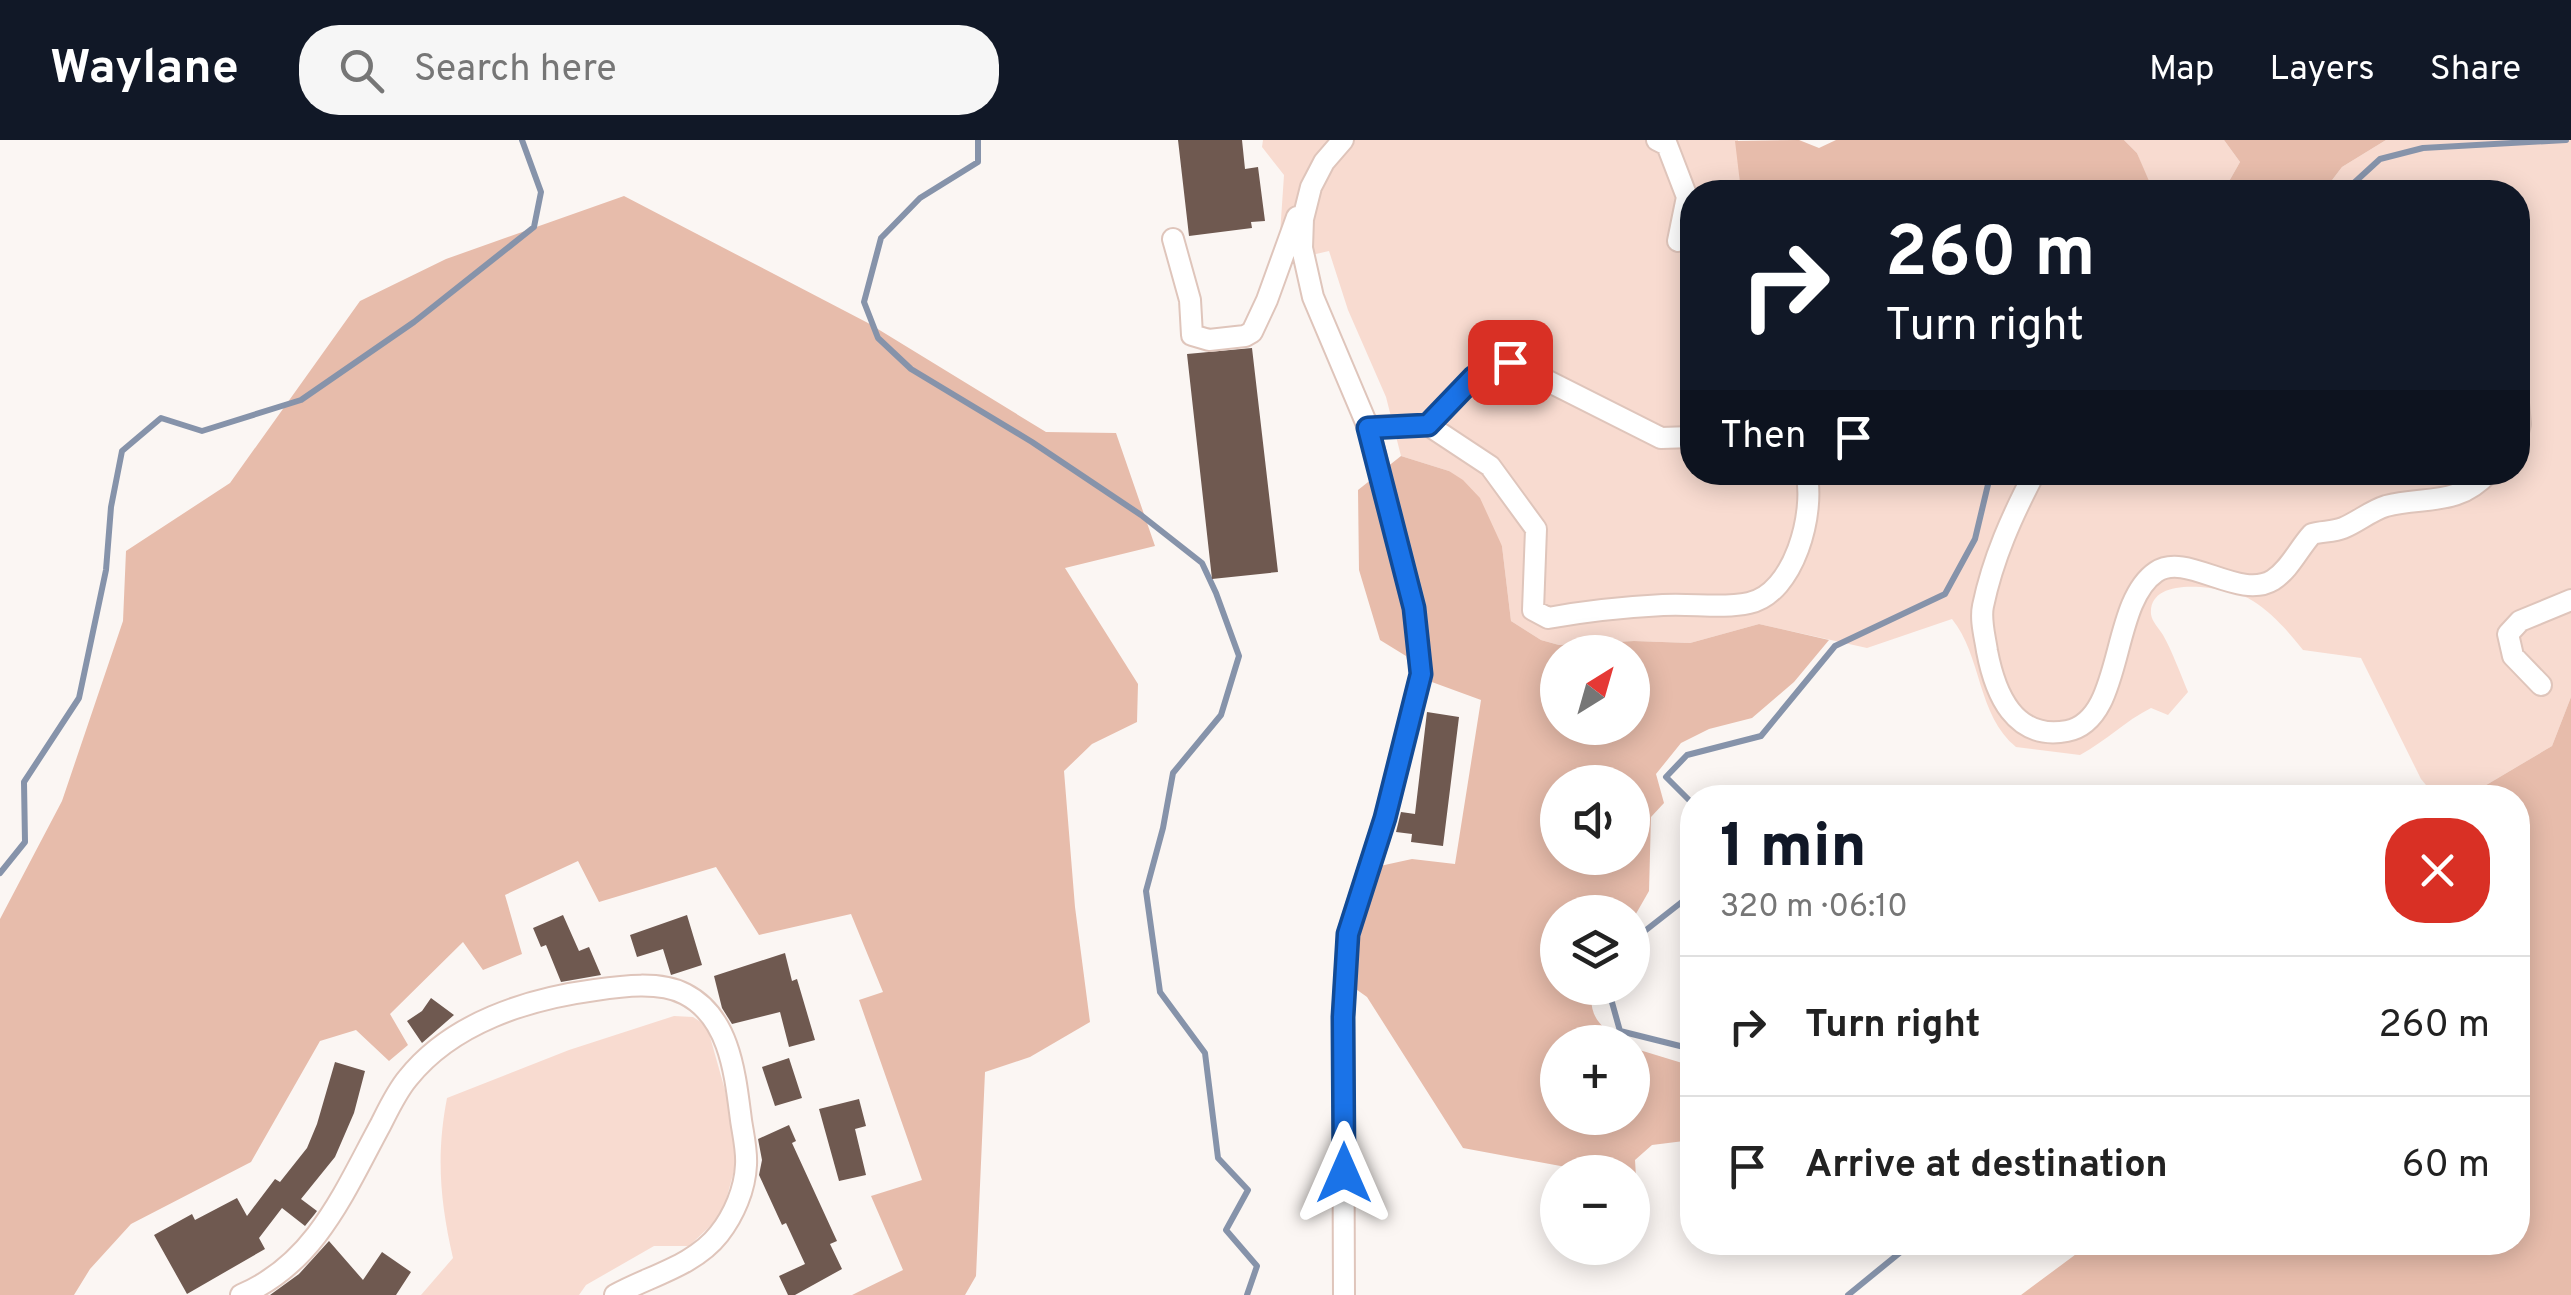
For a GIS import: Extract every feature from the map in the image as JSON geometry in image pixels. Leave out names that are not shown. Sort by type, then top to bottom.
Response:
[{"type":"street","points":[[1173,239],[1187,285],[1192,334],[1209,340],[1245,336],[1259,322],[1296,219],[1307,204],[1324,162],[1342,140]]},
{"type":"street","points":[[1657,140],[1667,146],[1680,180]]},
{"type":"street","points":[[1307,204],[1302,248],[1314,297],[1368,428],[1414,608],[1421,674],[1385,818],[1348,934],[1343,1017],[1344,1295]]},
{"type":"street","points":[[1678,241],[1680,231]]},
{"type":"street","points":[[1428,425],[1474,377],[1510,362],[1660,438],[1680,438]]},
{"type":"street","points":[[1368,428],[1428,425],[1490,466],[1536,529],[1533,610],[1548,618],[1663,604],[1752,603],[1788,576],[1804,532],[1809,485]]},
{"type":"street","points":[[2029,485],[1998,549],[1982,612],[1991,670],[2001,700],[2013,718],[2048,732],[2070,731],[2095,712],[2105,695],[2121,635],[2140,587],[2156,571],[2170,566],[2253,585],[2270,582],[2312,534],[2337,530],[2392,504],[2436,502],[2476,485]]},
{"type":"street","points":[[2541,686],[2512,656],[2508,634],[2520,622],[2571,600]]},
{"type":"street","points":[[240,1295],[269,1281],[312,1243],[339,1205],[406,1080],[455,1035],[475,1023],[525,1006],[594,990],[671,988],[701,1005],[713,1016],[722,1034],[735,1078],[747,1161],[745,1177],[734,1210],[702,1252],[615,1295]]},
{"type":"shaded area","points":[[1263,140],[1738,140],[1740,180],[1680,180],[1680,485],[2530,485],[2530,180],[2332,180],[2342,167],[2386,140],[2571,140],[2571,697],[2552,746],[2486,785],[2426,785],[2361,658],[2303,650],[2280,623],[2253,601],[2211,588],[2163,592],[2154,601],[2151,614],[2188,692],[2168,715],[2151,708],[2080,755],[2016,747],[2003,734],[1962,634],[1952,619],[1867,648],[1759,624],[1690,643],[1650,642],[1650,635],[1540,635],[1540,639],[1511,621],[1502,546],[1449,471],[1401,456],[1386,397],[1348,310],[1329,251],[1290,260],[1279,249],[1284,175],[1262,147]]},
{"type":"shaded area","points":[[1799,140],[1819,148],[1836,140],[2124,140],[2137,153],[2149,180],[1740,180],[1735,141]]},
{"type":"shaded area","points":[[2124,140],[2224,140],[2240,162],[2230,180],[2147,180],[2137,153]]},
{"type":"shaded area","points":[[2224,140],[2386,140],[2342,167],[2332,180],[2230,180],[2240,162]]},
{"type":"shaded area","points":[[624,196],[868,323],[1046,432],[1116,433],[1155,546],[1065,568],[1138,684],[1137,722],[1092,744],[1064,771],[1075,907],[1090,1022],[1030,1057],[985,1072],[976,1276],[965,1295],[852,1295],[903,1270],[871,1196],[922,1180],[859,1000],[883,992],[851,914],[759,935],[716,867],[599,902],[578,861],[505,895],[522,954],[483,970],[463,942],[390,1014],[408,1045],[389,1061],[356,1030],[320,1041],[251,1162],[131,1224],[90,1269],[74,1295],[0,1295],[0,919],[62,801],[123,621],[126,551],[230,483],[360,301],[446,259]]},
{"type":"shaded area","points":[[1401,456],[1449,471],[1480,498],[1502,546],[1511,621],[1540,639],[1540,745],[1650,745],[1650,642],[1690,643],[1759,624],[1829,640],[1794,682],[1752,718],[1709,729],[1681,743],[1656,774],[1664,803],[1651,817],[1650,854],[1650,765],[1540,765],[1540,875],[1649,875],[1647,895],[1540,895],[1540,1005],[1592,1005],[1603,1025],[1540,1025],[1540,1135],[1650,1135],[1650,1053],[1680,1062],[1680,1142],[1652,1145],[1641,1155],[1540,1155],[1540,1162],[1463,1148],[1367,997],[1353,987],[1363,914],[1380,866],[1412,859],[1455,864],[1481,700],[1410,674],[1406,656],[1380,640],[1359,570],[1358,490]]},
{"type":"shaded area","points":[[2571,697],[2571,1295],[2021,1295],[2075,1255],[2530,1255],[2530,785],[2486,785],[2552,746]]},
{"type":"shaded area","points":[[674,1016],[693,1017],[707,1026],[725,1090],[738,1156],[722,1215],[689,1246],[654,1246],[586,1285],[579,1295],[421,1295],[453,1258],[441,1178],[447,1098],[569,1050]]},
{"type":"building","points":[[1178,140],[1242,140],[1245,169],[1258,167],[1265,221],[1251,222],[1252,228],[1189,236]]},
{"type":"building","points":[[1252,348],[1278,572],[1212,579],[1187,354]]},
{"type":"building","points":[[1427,712],[1459,717],[1443,846],[1411,842],[1412,834],[1396,832],[1401,812],[1415,814]]},
{"type":"building","points":[[563,915],[579,951],[589,947],[601,975],[561,982],[546,945],[541,947],[533,928]]},
{"type":"building","points":[[687,915],[702,965],[671,975],[663,949],[637,957],[630,935]]},
{"type":"building","points":[[785,953],[815,1040],[789,1047],[780,1012],[732,1024],[722,1008],[714,976]]},
{"type":"building","points":[[431,998],[454,1015],[422,1043],[407,1021],[422,1011]]},
{"type":"building","points":[[789,1058],[802,1098],[775,1106],[762,1067]]},
{"type":"building","points":[[335,1062],[365,1071],[354,1113],[335,1157],[301,1199],[317,1211],[305,1226],[282,1208],[259,1238],[265,1249],[187,1294],[154,1235],[192,1214],[195,1220],[237,1198],[247,1216],[275,1179],[280,1182],[307,1148]]},
{"type":"building","points":[[859,1099],[866,1126],[855,1129],[866,1175],[839,1181],[819,1109]]},
{"type":"building","points":[[789,1125],[796,1141],[792,1143],[837,1241],[830,1244],[842,1269],[795,1295],[788,1295],[779,1276],[805,1264],[759,1175],[762,1160],[758,1139]]},
{"type":"building","points":[[329,1241],[363,1280],[382,1252],[411,1272],[396,1295],[270,1295],[299,1274]]},
{"type":"waterway","points":[[0,873],[25,842],[24,782],[79,698],[106,570],[111,507],[122,451],[161,418],[202,431],[301,400],[414,322],[534,227],[541,192],[522,140]]},
{"type":"waterway","points":[[978,140],[978,162],[920,198],[881,238],[864,302],[878,338],[911,369],[1032,442],[1141,515],[1202,563],[1216,593],[1239,656],[1221,715],[1173,773],[1146,891],[1160,992],[1205,1053],[1218,1158],[1248,1190],[1226,1230],[1257,1266],[1247,1295]]},
{"type":"waterway","points":[[2357,180],[2380,159],[2423,148],[2566,140]]},
{"type":"waterway","points":[[1680,791],[1666,777],[1687,755],[1761,736],[1835,646],[1945,594],[1975,539],[1988,485]]},
{"type":"waterway","points":[[1650,927],[1680,903]]},
{"type":"waterway","points":[[1613,1005],[1620,1031],[1680,1046]]},
{"type":"waterway","points":[[1848,1295],[1897,1255]]},
{"type":"route","points":[[1344,1173],[1343,1017],[1348,934],[1385,818],[1421,674],[1414,608],[1368,428],[1428,425],[1474,377],[1510,362]]}]
